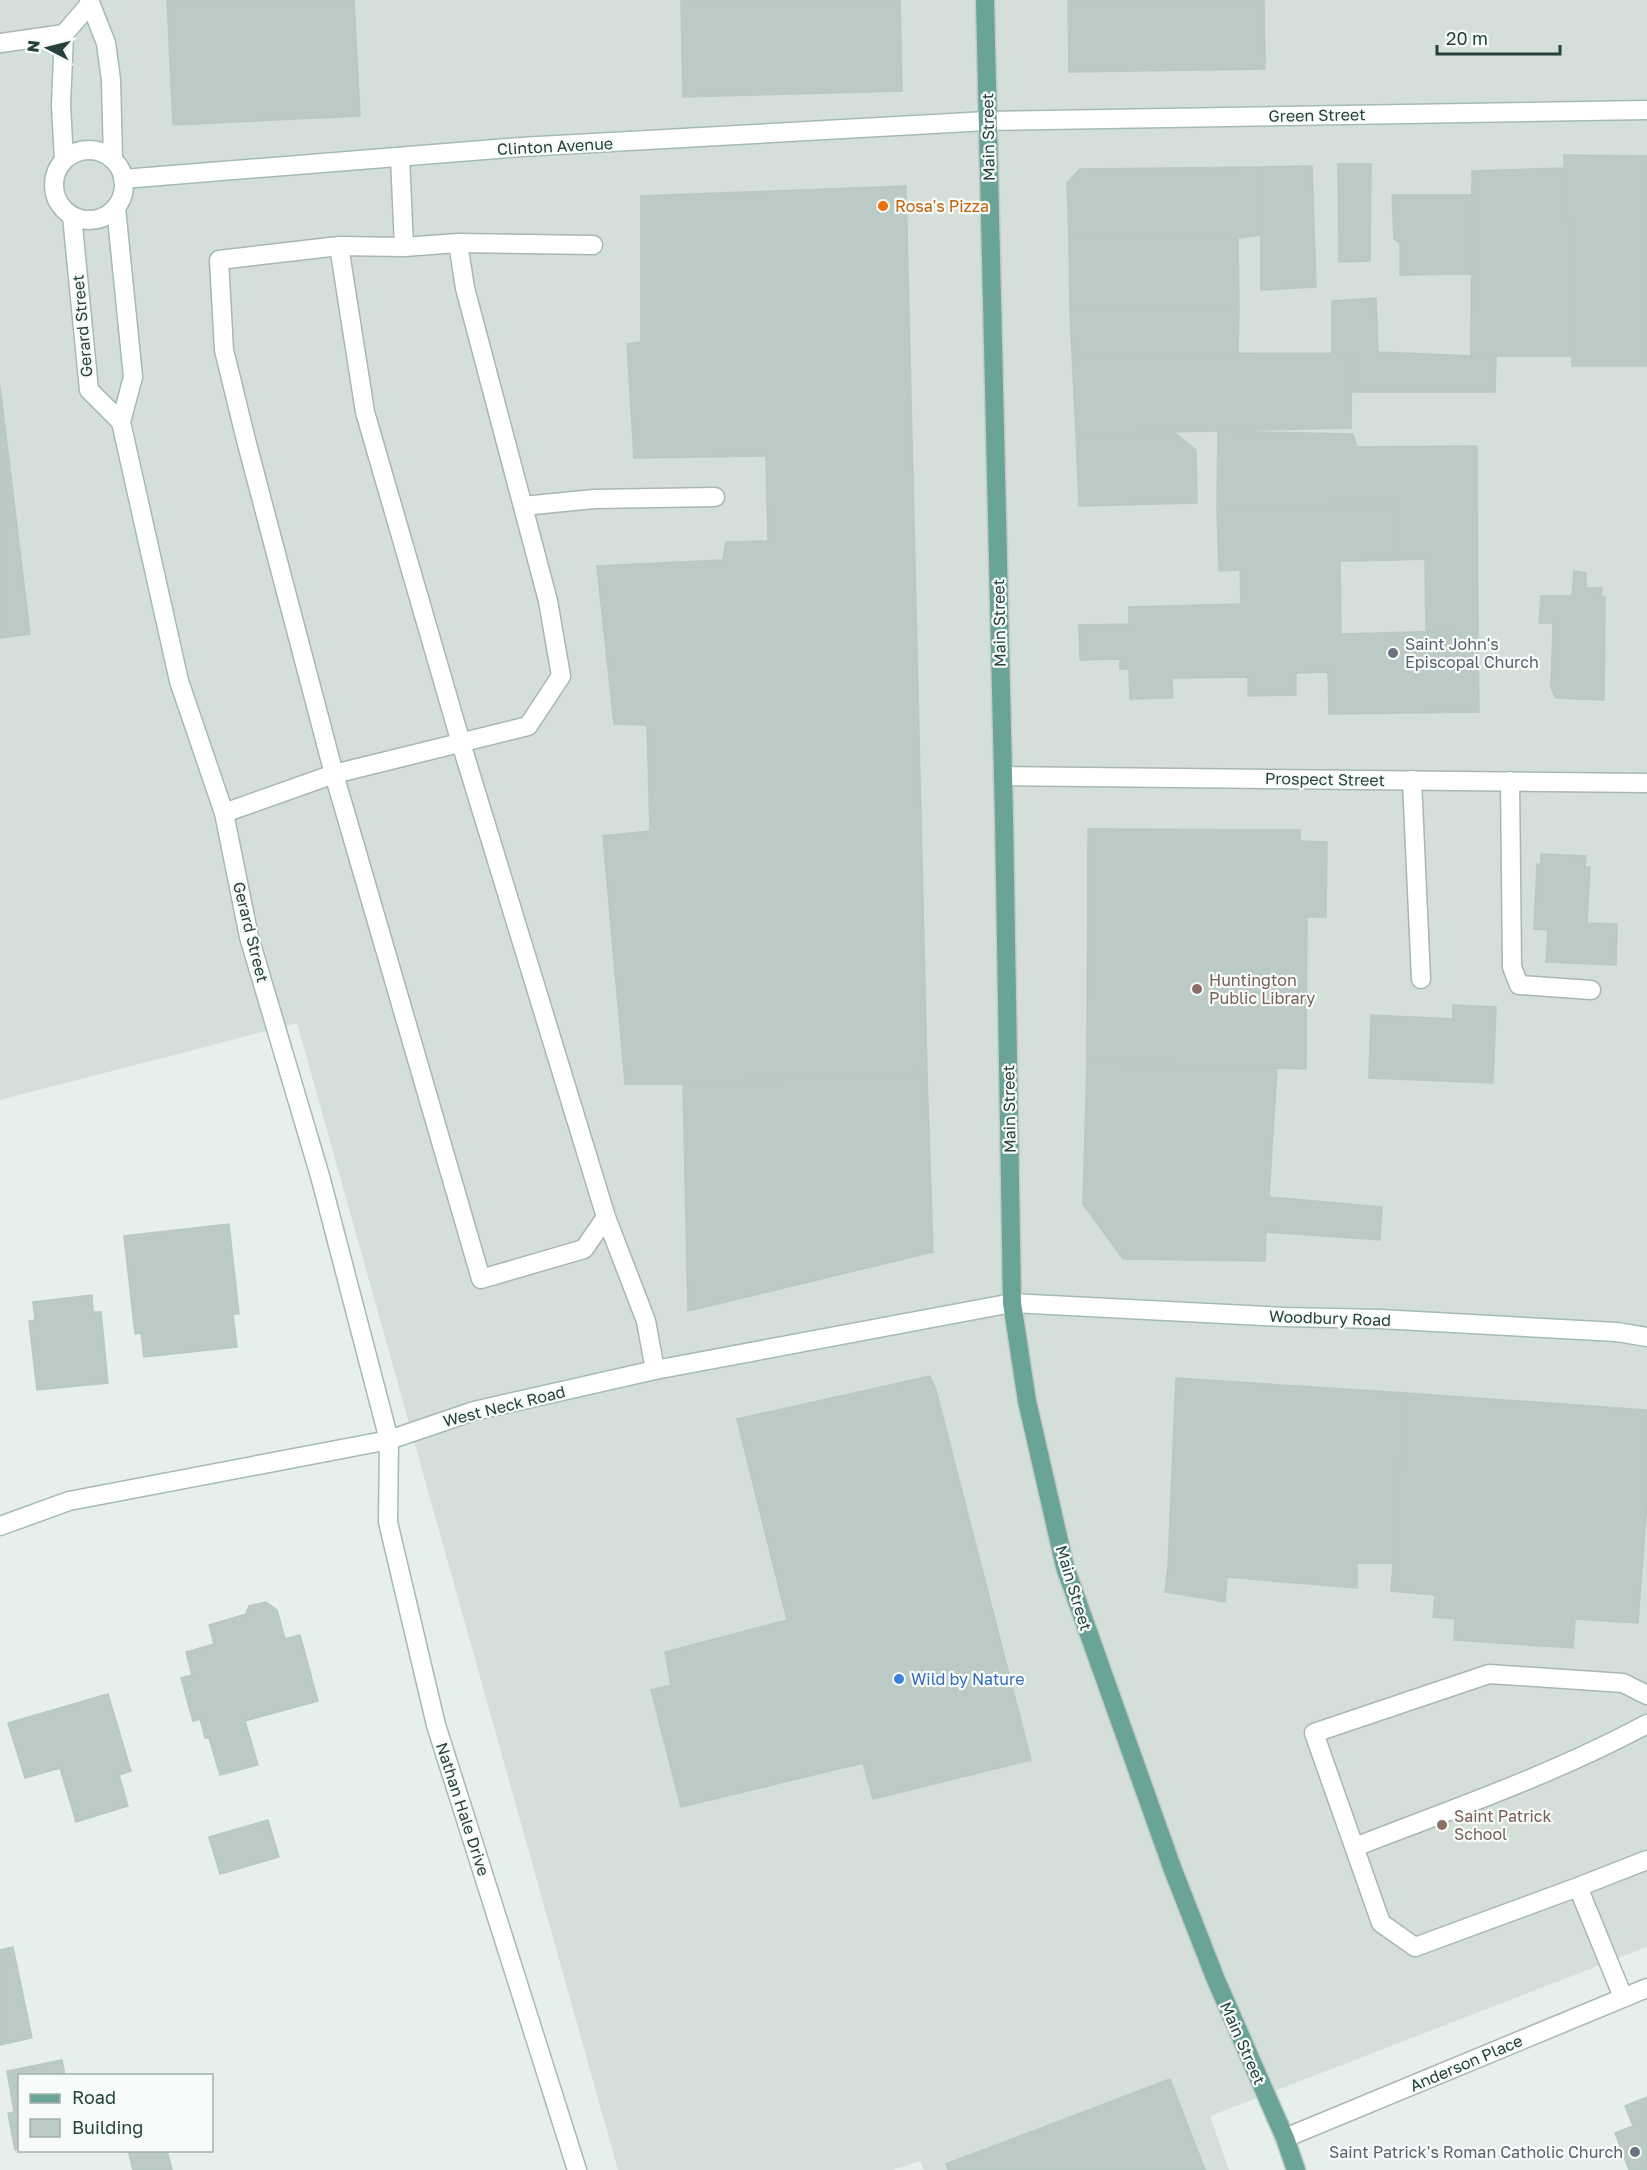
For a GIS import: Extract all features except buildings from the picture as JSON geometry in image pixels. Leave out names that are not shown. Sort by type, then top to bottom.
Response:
[{"type":"main road","name":"Main Street","points":[[985,0],[1003,776],[1012,1303],[1027,1401],[1065,1567],[1173,1870],[1216,1980],[1296,2170]]},
{"type":"street","points":[[64,159],[61,105],[64,34],[89,2],[106,43],[111,81],[113,159]]},
{"type":"street","points":[[0,43],[64,34]]},
{"type":"street","name":"Green Street","points":[[987,121],[1647,110]]},
{"type":"street","name":"Clinton Avenue","points":[[123,179],[521,147],[987,121]]},
{"type":"street","points":[[89,149],[104,152],[113,159],[123,174],[124,189],[116,208],[98,220],[85,220],[72,216],[62,208],[56,197],[54,184],[56,171],[64,159],[76,152],[89,149]]},
{"type":"street","points":[[400,157],[404,247]]},
{"type":"street","name":"Gerard Street","points":[[116,208],[133,377],[121,422],[179,681],[224,813],[249,937],[320,1176],[389,1440]]},
{"type":"street","name":"Gerard Street","points":[[72,216],[88,390],[121,422]]},
{"type":"street","points":[[224,813],[334,774],[528,726],[561,676],[548,601],[465,288],[458,243]]},
{"type":"street","points":[[593,245],[458,243],[404,247],[339,246],[219,260],[224,350],[334,774],[481,1280],[584,1249],[606,1217]]},
{"type":"street","points":[[339,246],[365,412],[461,743],[606,1217],[646,1321],[655,1370]]},
{"type":"street","points":[[523,506],[594,499],[715,497]]},
{"type":"street","name":"Prospect Street","points":[[1003,776],[1647,783]]},
{"type":"street","points":[[1412,780],[1421,979]]},
{"type":"street","points":[[1510,781],[1512,967],[1519,985],[1591,990]]},
{"type":"street","name":"Woodbury Road","points":[[1012,1303],[1284,1317],[1392,1319],[1617,1332],[1647,1338]]},
{"type":"street","name":"West Neck Road","points":[[0,1526],[69,1501],[389,1440],[474,1411],[655,1370],[1012,1303]]},
{"type":"street","name":"Nathan Hale Drive","points":[[389,1440],[388,1522],[436,1725],[577,2170]]},
{"type":"street","points":[[1647,1695],[1623,1683],[1489,1674],[1314,1733],[1381,1923],[1415,1947],[1647,1860]]},
{"type":"street","points":[[1355,1847],[1540,1775],[1620,1739],[1647,1724]]},
{"type":"street","points":[[1578,1887],[1623,1997]]},
{"type":"street","name":"Anderson Place","points":[[1284,2138],[1647,1988]]},
{"type":"shaded area","points":[[0,0],[1647,0],[1647,1947],[1210,2116],[1229,2170],[924,2170],[920,2161],[893,2170],[618,2170],[297,1023],[0,1100]]},
{"type":"place","name":"Rosa's Pizza","points":[[883,206]]},
{"type":"place","name":"Saint John's Episcopal Church","points":[[1393,653]]},
{"type":"place","name":"Huntington Public Library","points":[[1197,989]]},
{"type":"place","name":"Wild by Nature","points":[[899,1679]]},
{"type":"place","name":"Saint Patrick School","points":[[1442,1825]]},
{"type":"place","name":"Saint Patrick's Roman Catholic Church","points":[[1635,2152]]}]
